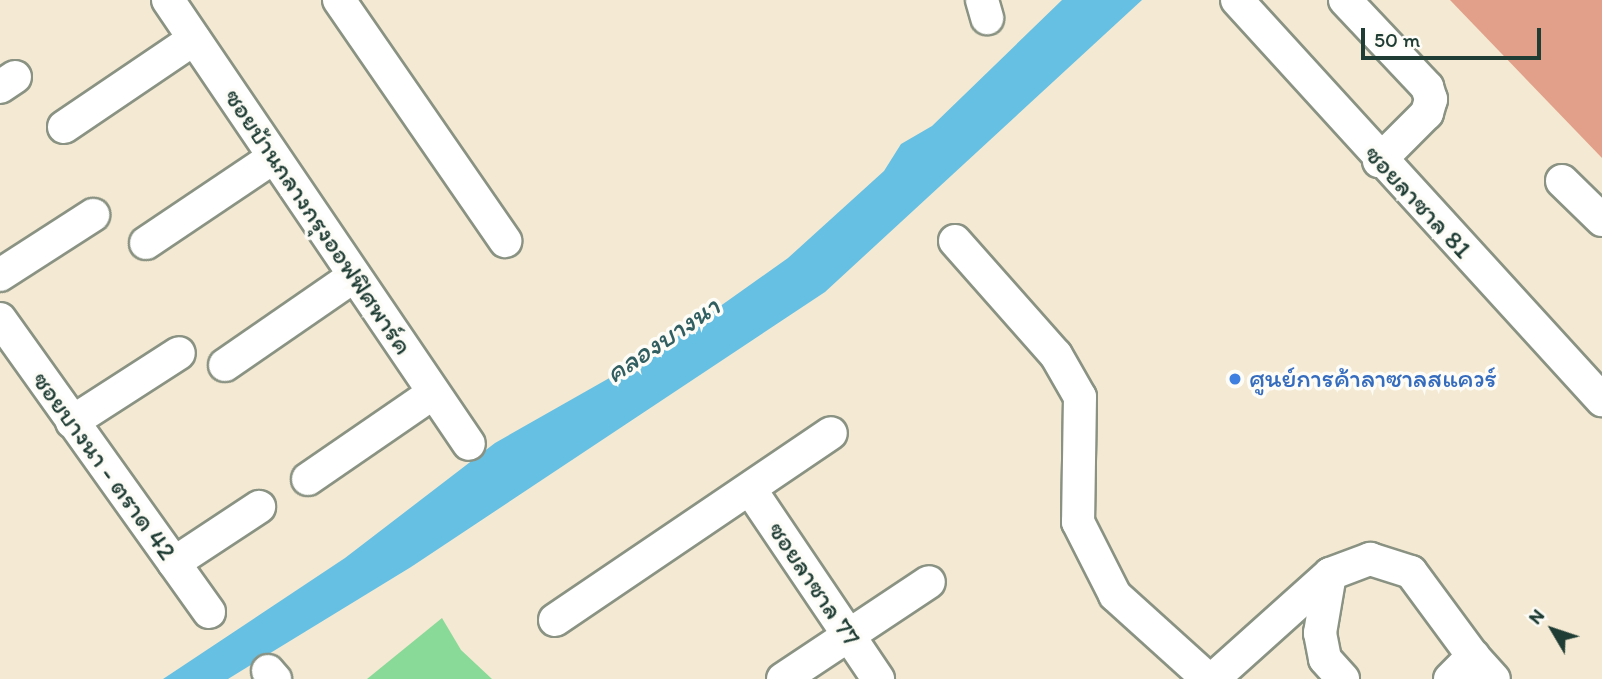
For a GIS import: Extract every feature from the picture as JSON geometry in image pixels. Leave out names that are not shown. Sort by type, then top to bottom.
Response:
[{"type":"street","name":"ซอยบ้านกลางกรุงออฟฟิศพาร์ค","points":[[168,0],[469,444]]},
{"type":"street","points":[[339,0],[505,241]]},
{"type":"street","name":"ซอยลาซาล 81","points":[[1237,0],[1379,161],[1602,400]]},
{"type":"street","points":[[1345,0],[1427,87],[1430,99],[1427,113],[1379,161]]},
{"type":"street","points":[[64,127],[194,39]]},
{"type":"street","points":[[146,243],[274,157]]},
{"type":"street","points":[[1562,181],[1602,220]]},
{"type":"street","points":[[0,275],[93,215]]},
{"type":"street","points":[[955,241],[1056,355],[1080,397],[1078,522],[1115,594],[1211,679],[1330,574],[1370,559],[1394,562],[1411,572],[1483,668],[1450,679]]},
{"type":"street","points":[[225,365],[354,276]]},
{"type":"street","name":"ซอยบางนา - ตราด 42","points":[[0,319],[209,612]]},
{"type":"street","points":[[72,422],[179,353]]},
{"type":"street","points":[[308,479],[433,393]]},
{"type":"street","points":[[555,620],[831,433]]},
{"type":"street","name":"ซอยลาซาล 77","points":[[750,489],[878,679]]},
{"type":"street","points":[[174,563],[259,507]]},
{"type":"street","points":[[1330,574],[1320,633],[1325,659],[1343,679]]},
{"type":"street","points":[[783,679],[929,582]]},
{"type":"green space","points":[[442,618],[461,650],[492,679],[367,679]]},
{"type":"water","points":[[1062,0],[1142,0],[825,292],[411,567],[228,679],[163,679],[345,558],[495,443],[657,351],[788,258],[884,171],[901,144],[932,126]]},
{"type":"building","points":[[1450,0],[1602,0],[1602,158]]},
{"type":"place","name":"ศูนย์การค้าลาซาลสแควร์","points":[[1235,379]]},
{"type":"water label","name":"คลองบางนา","points":[[662,339]]}]
